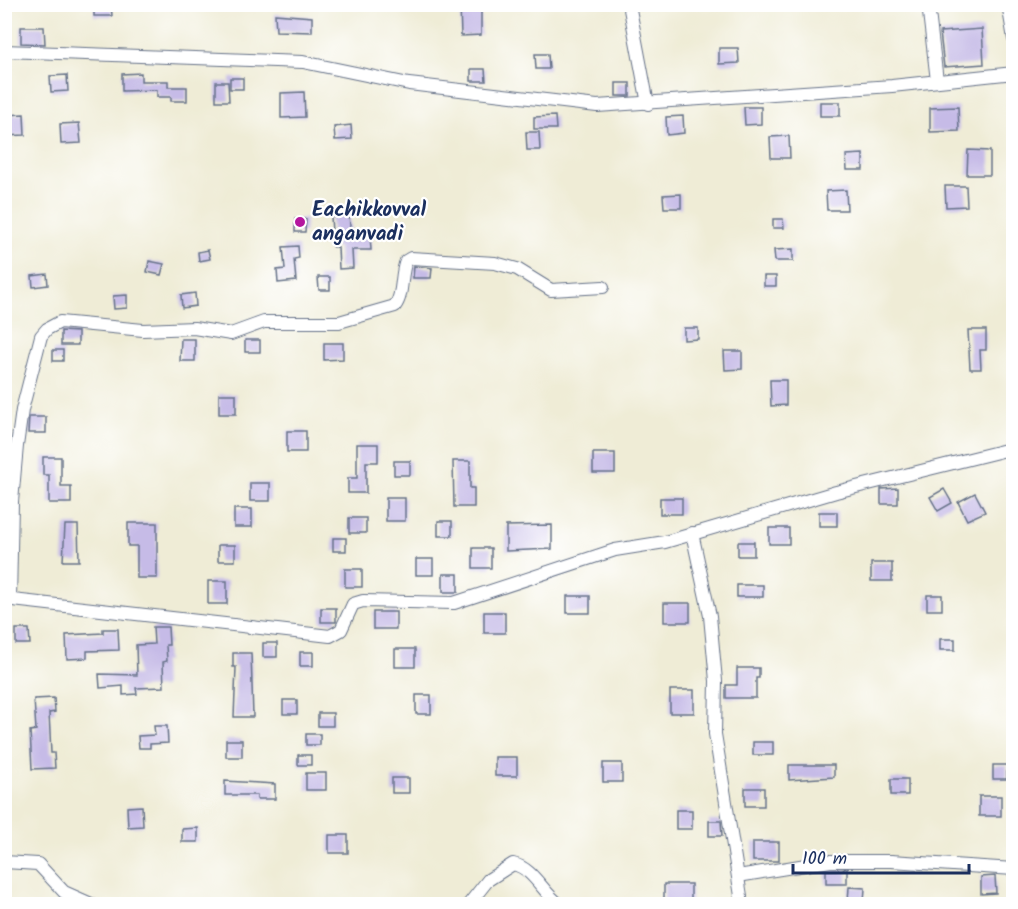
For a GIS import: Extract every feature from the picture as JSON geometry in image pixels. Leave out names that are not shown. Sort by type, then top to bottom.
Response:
[{"type":"street","points":[[629,4],[648,104]]},
{"type":"street","points":[[928,4],[937,81]]},
{"type":"street","points":[[1008,4],[1014,39]]},
{"type":"street","points":[[4,51],[303,62],[409,84],[597,106],[648,104],[1014,73]]},
{"type":"street","points":[[603,287],[551,290],[517,269],[495,263],[411,258],[406,261],[403,268],[400,300],[394,306],[350,319],[321,323],[264,321],[231,334],[194,328],[143,330],[102,328],[67,322],[53,325],[41,336],[22,410],[12,502],[7,600],[330,636],[341,630],[353,604],[363,601],[454,603],[615,550],[665,542],[836,492],[1014,448]]},
{"type":"street","points":[[692,533],[710,616],[716,681],[715,734],[738,876],[739,904]]},
{"type":"street","points":[[738,876],[830,861],[891,861],[1014,869]]},
{"type":"street","points":[[4,862],[38,864],[64,892],[91,904]]},
{"type":"street","points":[[469,904],[488,880],[513,864],[519,865],[533,876],[545,893],[559,904]]},
{"type":"building","points":[[94,4],[111,4],[112,16],[94,16]]},
{"type":"building","points":[[460,4],[481,4],[481,35],[461,36]]},
{"type":"building","points":[[275,14],[312,17],[312,32],[276,31]]},
{"type":"building","points":[[21,27],[44,27],[45,44],[21,43]]},
{"type":"building","points":[[982,29],[984,64],[944,67],[940,32]]},
{"type":"building","points":[[719,48],[738,48],[739,63],[719,64]]},
{"type":"building","points":[[535,54],[548,54],[549,69],[536,69]]},
{"type":"building","points":[[471,69],[485,69],[486,81],[471,81]]},
{"type":"building","points":[[141,73],[141,81],[168,81],[168,87],[187,87],[187,101],[171,101],[171,97],[157,97],[157,90],[122,91],[122,74]]},
{"type":"building","points":[[67,75],[68,91],[51,92],[50,76]]},
{"type":"building","points":[[230,78],[243,78],[243,89],[230,89]]},
{"type":"building","points":[[216,82],[228,82],[229,101],[216,101]]},
{"type":"building","points":[[616,83],[630,83],[630,96],[616,96]]},
{"type":"building","points":[[304,92],[305,117],[281,118],[281,93]]},
{"type":"building","points":[[820,102],[840,102],[840,116],[820,116]]},
{"type":"building","points":[[744,107],[761,107],[761,124],[745,125]]},
{"type":"building","points":[[958,107],[959,131],[930,132],[930,108]]},
{"type":"building","points":[[24,114],[25,135],[4,136],[4,115]]},
{"type":"building","points":[[555,116],[556,129],[534,129],[534,117]]},
{"type":"building","points":[[683,116],[684,133],[667,135],[666,117]]},
{"type":"building","points":[[79,123],[81,143],[61,144],[60,124]]},
{"type":"building","points":[[351,125],[352,139],[335,140],[334,127]]},
{"type":"building","points":[[526,132],[539,132],[540,150],[527,150]]},
{"type":"building","points":[[789,136],[790,158],[771,158],[770,137]]},
{"type":"building","points":[[968,150],[990,151],[990,175],[967,175]]},
{"type":"building","points":[[863,154],[863,170],[847,170],[846,155]]},
{"type":"building","points":[[945,186],[966,186],[967,206],[946,207]]},
{"type":"building","points":[[846,190],[847,210],[827,210],[826,191]]},
{"type":"building","points":[[681,194],[681,208],[664,208],[663,195]]},
{"type":"building","points":[[349,215],[351,237],[370,236],[371,250],[352,250],[353,268],[339,269],[338,247],[333,247],[331,217]]},
{"type":"building","name":"Eachikkovval anganvadi","points":[[295,219],[306,219],[305,232],[295,232]]},
{"type":"building","points":[[773,219],[783,219],[784,228],[773,228]]},
{"type":"building","points":[[298,246],[299,258],[294,259],[296,281],[278,283],[277,270],[285,269],[283,247]]},
{"type":"building","points":[[793,249],[793,261],[775,261],[774,250]]},
{"type":"building","points":[[208,250],[210,259],[199,261],[198,252]]},
{"type":"building","points":[[149,261],[164,264],[161,275],[147,272]]},
{"type":"building","points":[[414,266],[432,268],[431,278],[413,278]]},
{"type":"building","points":[[47,274],[48,285],[33,287],[32,276]]},
{"type":"building","points":[[764,276],[776,276],[776,286],[764,286]]},
{"type":"building","points":[[318,277],[330,277],[330,290],[319,290]]},
{"type":"building","points":[[195,293],[196,306],[182,308],[181,295]]},
{"type":"building","points":[[127,295],[127,308],[114,309],[113,296]]},
{"type":"building","points":[[684,328],[698,328],[698,339],[684,340]]},
{"type":"building","points":[[968,330],[986,330],[986,350],[980,350],[981,369],[970,369]]},
{"type":"building","points":[[61,331],[78,332],[78,345],[61,345]]},
{"type":"building","points":[[181,339],[195,339],[195,361],[180,361]]},
{"type":"building","points":[[245,340],[260,340],[260,352],[245,352]]},
{"type":"building","points":[[324,343],[343,343],[343,359],[324,360]]},
{"type":"building","points":[[53,350],[63,350],[63,361],[53,361]]},
{"type":"building","points":[[724,351],[742,351],[742,369],[725,370]]},
{"type":"building","points":[[770,380],[786,380],[786,405],[771,406]]},
{"type":"building","points":[[219,394],[236,394],[236,414],[219,414]]},
{"type":"building","points":[[29,417],[46,417],[46,433],[28,433]]},
{"type":"building","points":[[287,431],[306,431],[306,452],[287,452]]},
{"type":"building","points":[[357,444],[378,444],[378,462],[366,462],[366,493],[348,493],[348,478],[357,478]]},
{"type":"building","points":[[593,453],[615,453],[615,473],[593,473]]},
{"type":"building","points":[[43,457],[61,457],[61,486],[71,486],[71,503],[49,503],[49,475],[43,475]]},
{"type":"building","points":[[394,461],[410,461],[410,475],[394,475]]},
{"type":"building","points":[[453,461],[470,461],[470,488],[474,488],[474,507],[454,507]]},
{"type":"building","points":[[250,483],[270,483],[270,501],[250,501]]},
{"type":"building","points":[[898,488],[898,504],[881,504],[881,489]]},
{"type":"building","points":[[944,489],[952,503],[938,511],[930,497]]},
{"type":"building","points":[[975,493],[985,512],[967,520],[958,502]]},
{"type":"building","points":[[386,498],[405,498],[405,521],[386,521]]},
{"type":"building","points":[[660,498],[682,498],[682,514],[660,514]]},
{"type":"building","points":[[234,509],[252,509],[252,527],[234,527]]},
{"type":"building","points":[[819,512],[837,512],[837,526],[819,526]]},
{"type":"building","points":[[349,518],[366,518],[366,533],[349,533]]},
{"type":"building","points":[[438,521],[452,521],[452,536],[438,536]]},
{"type":"building","points":[[128,523],[157,523],[157,578],[137,578],[137,546],[128,546]]},
{"type":"building","points":[[65,525],[78,525],[79,561],[63,561]]},
{"type":"building","points":[[552,525],[552,549],[506,551],[506,526]]},
{"type":"building","points":[[769,528],[789,528],[789,544],[769,544]]},
{"type":"building","points":[[333,538],[346,538],[346,551],[333,551]]},
{"type":"building","points":[[738,542],[754,542],[754,556],[738,556]]},
{"type":"building","points":[[218,545],[235,545],[235,561],[218,561]]},
{"type":"building","points":[[473,548],[491,548],[491,568],[473,568]]},
{"type":"building","points":[[416,559],[433,559],[433,575],[416,575]]},
{"type":"building","points":[[871,563],[892,563],[892,581],[871,581]]},
{"type":"building","points":[[345,569],[362,569],[362,587],[345,587]]},
{"type":"building","points":[[443,574],[458,574],[458,592],[443,592]]},
{"type":"building","points":[[208,581],[227,581],[227,604],[208,604]]},
{"type":"building","points":[[737,585],[763,585],[763,597],[737,597]]},
{"type":"building","points":[[927,595],[942,595],[942,610],[927,610]]},
{"type":"building","points":[[567,596],[590,596],[590,613],[567,613]]},
{"type":"building","points":[[664,603],[690,603],[690,622],[664,622]]},
{"type":"building","points":[[321,608],[336,608],[336,622],[321,622]]},
{"type":"building","points":[[373,612],[396,612],[396,629],[373,629]]},
{"type":"building","points":[[484,612],[505,612],[505,633],[484,633]]},
{"type":"building","points":[[153,627],[168,627],[167,661],[163,662],[164,687],[136,688],[137,694],[123,695],[123,686],[100,688],[99,674],[137,675],[136,645],[154,644]]},
{"type":"building","points":[[16,629],[29,629],[30,644],[16,644]]},
{"type":"building","points":[[103,629],[118,629],[119,650],[87,651],[87,658],[67,659],[66,635],[103,633]]},
{"type":"building","points":[[940,639],[955,639],[955,650],[940,650]]},
{"type":"building","points":[[263,643],[277,643],[277,657],[263,657]]},
{"type":"building","points":[[395,649],[415,649],[415,667],[395,667]]},
{"type":"building","points":[[300,652],[313,652],[313,666],[300,666]]},
{"type":"building","points":[[233,653],[251,653],[253,717],[234,717],[236,667],[233,667]]},
{"type":"building","points":[[737,668],[759,668],[759,678],[756,678],[756,698],[726,698],[726,685],[737,685]]},
{"type":"building","points":[[670,690],[694,690],[694,713],[670,713]]},
{"type":"building","points":[[416,695],[431,695],[431,714],[416,714]]},
{"type":"building","points":[[54,698],[55,712],[49,713],[51,753],[54,753],[55,768],[32,769],[30,731],[36,730],[34,699]]},
{"type":"building","points":[[283,700],[297,700],[297,714],[283,714]]},
{"type":"building","points":[[318,713],[333,713],[333,726],[318,726]]},
{"type":"building","points":[[154,726],[167,726],[168,743],[150,744],[150,748],[139,748],[138,736],[155,735]]},
{"type":"building","points":[[306,734],[320,734],[320,745],[306,745]]},
{"type":"building","points":[[226,740],[242,740],[242,757],[226,757]]},
{"type":"building","points":[[753,742],[773,742],[773,755],[753,755]]},
{"type":"building","points":[[298,755],[311,755],[311,765],[298,765]]},
{"type":"building","points":[[495,757],[517,757],[517,776],[495,776]]},
{"type":"building","points":[[603,763],[622,763],[622,782],[603,782]]},
{"type":"building","points":[[789,765],[834,765],[834,777],[789,780]]},
{"type":"building","points":[[993,765],[1007,765],[1007,779],[993,779]]},
{"type":"building","points":[[306,773],[326,773],[326,790],[306,790]]},
{"type":"building","points":[[392,778],[409,778],[409,793],[392,793]]},
{"type":"building","points":[[891,779],[908,779],[908,795],[891,795]]},
{"type":"building","points":[[225,781],[275,784],[275,799],[257,799],[257,795],[225,795]]},
{"type":"building","points":[[745,788],[764,788],[764,806],[745,806]]},
{"type":"building","points":[[979,796],[1001,796],[1001,816],[979,816]]},
{"type":"building","points":[[142,806],[143,826],[128,827],[127,807]]},
{"type":"building","points":[[676,810],[692,810],[692,829],[676,829]]},
{"type":"building","points":[[709,821],[721,821],[722,836],[709,836]]},
{"type":"building","points":[[198,828],[198,842],[182,842],[182,829]]},
{"type":"building","points":[[329,835],[348,835],[348,853],[329,853]]},
{"type":"building","points":[[753,842],[779,842],[779,861],[753,861]]},
{"type":"building","points":[[847,869],[847,884],[826,884],[826,870]]},
{"type":"building","points":[[995,876],[996,893],[981,894],[981,877]]},
{"type":"building","points":[[664,884],[691,884],[691,904],[664,904]]},
{"type":"building","points":[[849,887],[865,888],[864,902],[848,902]]},
{"type":"place","name":"Eachikkovval anganvadi","points":[[300,222]]}]
